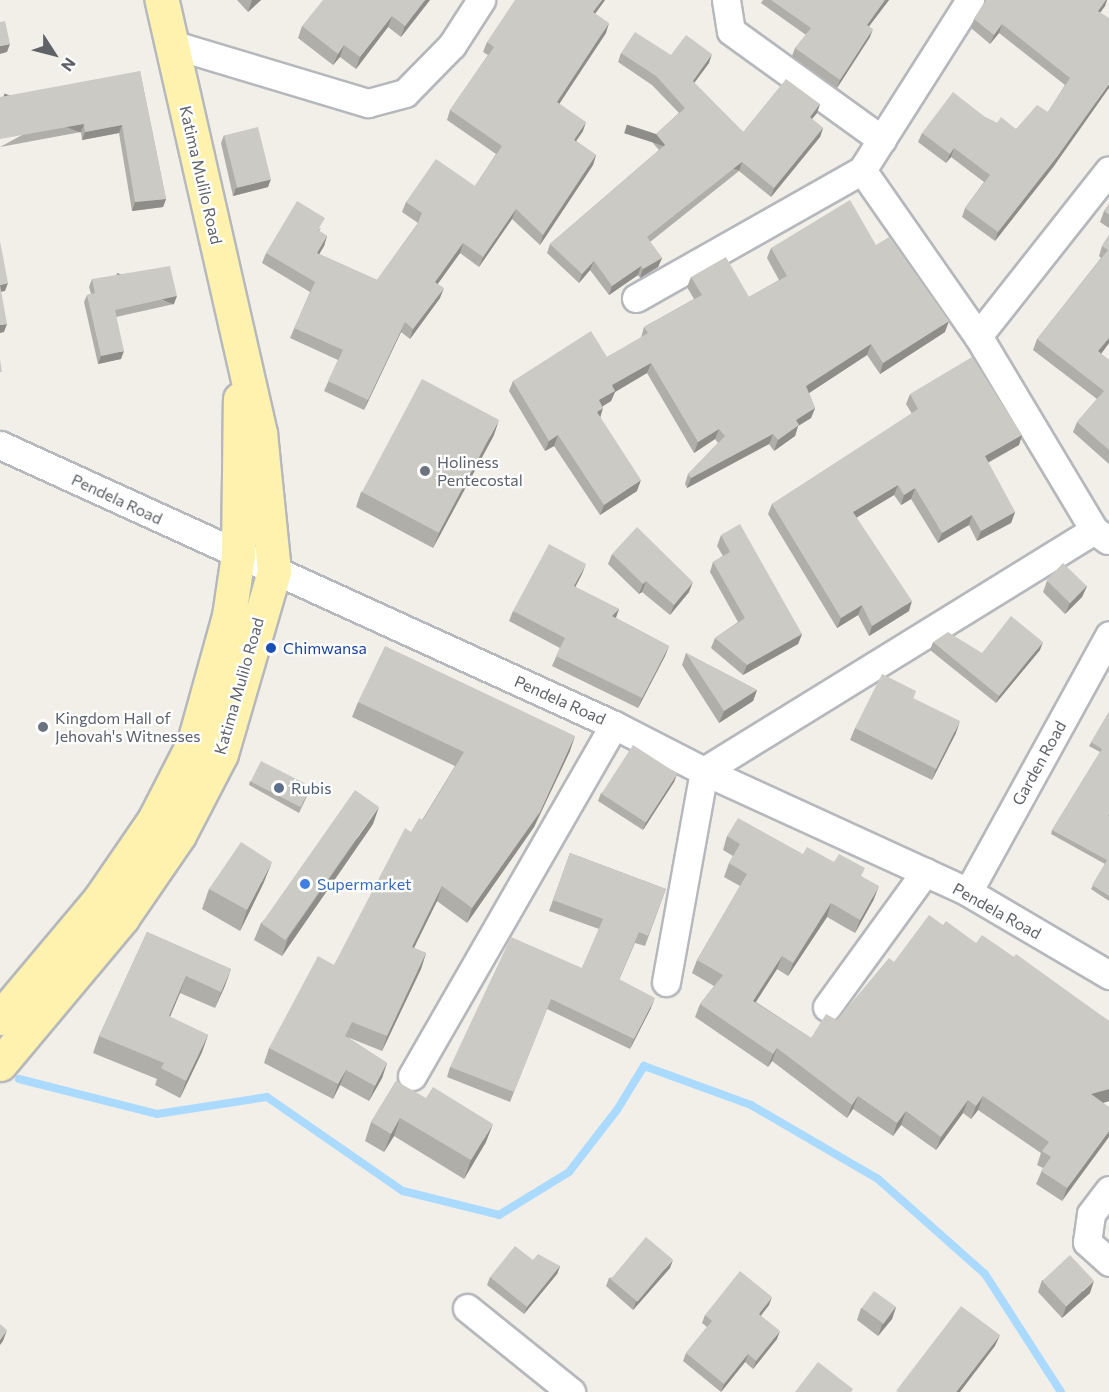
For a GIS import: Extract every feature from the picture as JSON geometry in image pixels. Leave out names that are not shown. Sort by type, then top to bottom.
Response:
[{"type":"main road","name":"Katima Mulilo Road","points":[[0,1064],[122,918],[179,835],[221,754],[274,571],[260,433],[162,0]]},
{"type":"main road","name":"Katima Mulilo Road","points":[[0,1018],[99,900],[159,810],[194,742],[229,616],[238,555],[241,349]]},
{"type":"street","points":[[171,44],[368,103],[405,93],[452,45],[481,0]]},
{"type":"street","points":[[726,0],[731,31],[882,140]]},
{"type":"street","points":[[636,298],[862,170],[970,0]]},
{"type":"street","points":[[666,982],[704,771],[1102,536],[978,336],[862,170]]},
{"type":"street","points":[[978,336],[1109,170]]},
{"type":"street","name":"Pendela Road","points":[[0,445],[614,724],[704,771],[968,892],[1109,975]]},
{"type":"street","name":"Garden Road","points":[[968,892],[1109,634]]},
{"type":"street","points":[[411,1076],[614,724]]},
{"type":"street","points":[[827,1007],[925,872]]},
{"type":"street","points":[[1109,1190],[1091,1214],[1087,1242],[1109,1262]]},
{"type":"street","points":[[467,1308],[571,1392]]},
{"type":"building","points":[[323,0],[425,0],[405,26],[392,16],[360,57],[344,45],[338,54],[302,26]]},
{"type":"building","points":[[515,0],[602,0],[593,12],[609,23],[557,102],[586,122],[574,140],[596,155],[543,235],[516,209],[483,257],[463,243],[435,282],[444,288],[413,329],[405,322],[368,400],[328,381],[343,350],[294,328],[315,282],[266,253],[297,201],[325,218],[318,230],[327,236],[317,253],[377,280],[417,225],[422,213],[406,202],[436,159],[475,186],[502,146],[450,110],[494,47],[487,42]]},
{"type":"building","points":[[771,0],[885,0],[867,25],[873,29],[840,80],[795,48],[811,28]]},
{"type":"building","points":[[986,0],[1106,0],[1098,11],[1109,18],[1109,84],[1057,157],[998,232],[965,208],[990,175],[954,148],[950,154],[922,133],[953,92],[985,117],[997,123],[1001,117],[1016,129],[1037,105],[1048,112],[1070,78],[1002,24],[994,35],[974,19]]},
{"type":"building","points":[[5,21],[10,44],[0,46],[0,22]]},
{"type":"building","points":[[635,32],[671,55],[686,35],[712,54],[693,81],[743,132],[786,79],[820,104],[810,117],[823,128],[774,188],[742,162],[647,237],[662,258],[643,269],[641,266],[612,286],[594,261],[582,274],[550,244],[665,145],[656,134],[685,108],[656,76],[621,53]]},
{"type":"building","points":[[140,71],[166,199],[135,202],[122,125],[85,132],[84,124],[0,139],[0,97]]},
{"type":"building","points":[[258,127],[271,179],[237,188],[224,135]]},
{"type":"building","points":[[850,200],[876,245],[889,237],[949,321],[883,363],[871,344],[806,386],[815,408],[796,420],[799,425],[778,440],[773,434],[691,478],[688,474],[725,436],[719,429],[698,442],[651,363],[612,385],[615,391],[599,400],[603,408],[597,412],[641,480],[604,505],[558,435],[549,441],[513,381],[591,331],[607,357],[648,333],[644,327],[702,295],[691,277],[726,257],[749,297],[787,276],[771,248]]},
{"type":"building","points":[[1109,204],[1109,215],[1104,211]]},
{"type":"building","points":[[1109,235],[1109,338],[1098,351],[1109,360],[1109,450],[1077,422],[1104,391],[1037,339],[1108,250],[1102,246]]},
{"type":"building","points":[[0,241],[8,283],[0,285]]},
{"type":"building","points":[[170,266],[177,296],[115,310],[124,351],[101,356],[87,295],[95,293],[92,279]]},
{"type":"building","points":[[0,285],[7,324],[0,325]]},
{"type":"building","points":[[972,357],[1022,435],[985,456],[1015,512],[981,531],[972,515],[942,533],[915,488],[904,495],[898,485],[853,512],[912,601],[872,626],[862,605],[841,618],[772,504],[918,409],[910,394]]},
{"type":"building","name":"Holiness Pentecostal","points":[[422,379],[499,420],[439,533],[362,492]]},
{"type":"building","points":[[740,524],[802,634],[747,665],[715,638],[745,618],[713,562],[730,552],[721,535]]},
{"type":"building","points":[[637,527],[693,582],[674,605],[646,581],[643,584],[612,554]]},
{"type":"building","points":[[549,544],[586,564],[574,586],[619,609],[612,616],[669,646],[642,698],[556,656],[565,638],[513,611]]},
{"type":"building","points":[[1063,563],[1087,586],[1070,603],[1046,580]]},
{"type":"building","points":[[1011,616],[1043,642],[999,696],[933,642],[948,632],[982,653]]},
{"type":"building","points":[[385,646],[575,736],[540,812],[472,908],[442,886],[412,947],[426,953],[387,1036],[352,1022],[345,1036],[387,1063],[375,1086],[346,1070],[338,1084],[269,1048],[318,956],[334,965],[405,828],[411,832],[419,818],[423,820],[464,752],[358,702]]},
{"type":"building","points":[[686,653],[757,690],[724,711]]},
{"type":"building","points":[[882,674],[916,691],[913,698],[960,721],[936,769],[855,728]]},
{"type":"building","points":[[1109,712],[1109,896],[1092,885],[1107,860],[1052,830],[1102,749],[1091,742]]},
{"type":"building","points":[[633,745],[677,774],[646,823],[601,794]]},
{"type":"building","name":"Rubis","points":[[261,761],[311,786],[300,807],[251,781]]},
{"type":"building","points":[[355,790],[379,807],[285,940],[262,924]]},
{"type":"building","points":[[738,818],[803,854],[807,847],[834,862],[839,854],[865,868],[861,876],[879,886],[860,920],[831,903],[793,963],[782,956],[753,1001],[811,1038],[826,1014],[837,1020],[889,958],[894,962],[929,915],[943,925],[946,921],[976,943],[982,935],[1014,957],[1016,954],[1109,1021],[1109,1089],[1091,1094],[1109,1107],[1109,1131],[1067,1188],[1041,1171],[1051,1157],[1042,1151],[1049,1142],[983,1096],[976,1106],[968,1100],[941,1137],[906,1111],[897,1123],[858,1096],[852,1105],[777,1048],[773,1054],[700,1004],[723,975],[697,960],[747,874],[729,863],[740,844],[727,836]]},
{"type":"building","points":[[241,842],[272,862],[247,910],[209,889]]},
{"type":"building","points":[[570,853],[666,889],[648,936],[639,932],[619,979],[655,998],[634,1039],[551,999],[514,1092],[450,1067],[511,937],[582,968],[603,919],[553,900]]},
{"type":"building","points":[[147,932],[231,969],[221,992],[186,976],[169,1016],[208,1035],[186,1081],[161,1068],[164,1063],[99,1036]]},
{"type":"building","points":[[396,1081],[426,1098],[433,1087],[493,1124],[471,1160],[400,1118],[391,1134],[371,1122]]},
{"type":"building","points":[[646,1237],[673,1259],[637,1302],[611,1279]]},
{"type":"building","points":[[515,1246],[533,1260],[538,1254],[560,1266],[527,1307],[490,1277]]},
{"type":"building","points":[[1070,1255],[1094,1281],[1066,1307],[1042,1281]]},
{"type":"building","points":[[740,1271],[772,1297],[759,1314],[780,1331],[756,1361],[748,1354],[724,1384],[686,1353],[712,1321],[705,1315]]},
{"type":"building","points":[[874,1291],[896,1307],[883,1324],[862,1308]]},
{"type":"building","points":[[961,1306],[1000,1335],[956,1392],[896,1391]]},
{"type":"building","points":[[0,1324],[7,1330],[0,1340]]},
{"type":"building","points":[[818,1362],[853,1389],[851,1392],[795,1392]]},
{"type":"waterway","points":[[19,1079],[157,1114],[267,1097],[403,1191],[499,1215],[569,1172],[617,1110],[644,1066],[751,1105],[878,1179],[985,1274],[1061,1392]]},
{"type":"place","name":"Holiness Pentecostal","points":[[425,471]]},
{"type":"place","name":"Chimwansa","points":[[271,648]]},
{"type":"place","name":"Kingdom Hall of Jehovah's Witnesses","points":[[43,727]]},
{"type":"place","name":"Rubis","points":[[279,788]]},
{"type":"place","name":"Supermarket","points":[[305,884]]}]
